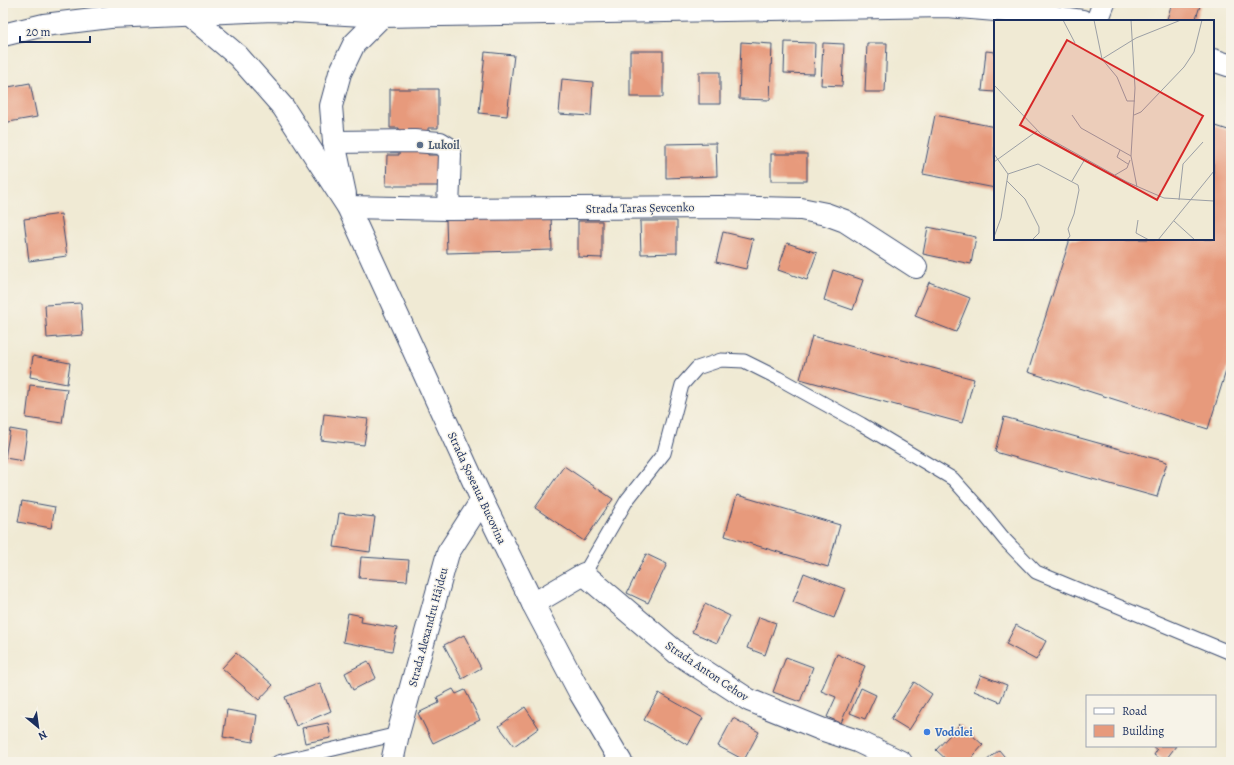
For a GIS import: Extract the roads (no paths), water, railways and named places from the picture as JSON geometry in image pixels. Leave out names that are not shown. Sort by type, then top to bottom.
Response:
[{"type":"main road","points":[[1097,20],[1104,3]]},
{"type":"main road","points":[[3,35],[51,24],[110,17],[272,10],[382,16],[653,7],[946,6],[1020,12],[1075,20]]},
{"type":"main road","name":"Strada Șoseaua Bucovina","points":[[187,13],[238,56],[283,106],[348,207],[482,500],[533,604],[580,694],[621,762]]},
{"type":"main road","name":"Strada Șoseaua Bucovina","points":[[348,207],[334,142],[331,106],[340,73],[354,44],[382,16]]},
{"type":"main road","points":[[1214,60],[1231,66]]},
{"type":"main road","points":[[334,142],[414,141],[440,143],[448,148],[450,155],[448,210]]},
{"type":"main road","name":"Strada Taras Șevcenko","points":[[348,207],[448,210],[719,207],[801,209],[826,214],[845,221],[916,267]]},
{"type":"main road","name":"Strada Alexandru Hâjdeu","points":[[392,762],[398,734],[448,553],[482,500]]},
{"type":"main road","points":[[533,604],[584,574]]},
{"type":"main road","name":"Strada Anton Cehov","points":[[584,574],[677,653],[749,700],[821,729],[857,741],[901,762]]},
{"type":"lane","points":[[584,574],[627,500],[664,453],[682,385],[697,368],[721,360],[744,361],[854,420],[953,479],[1005,540],[1036,572],[1231,653]]},
{"type":"lane","points":[[278,762],[398,734]]},
{"type":"place","name":"Lukoil","points":[[420,145]]},
{"type":"place","name":"Vodolei","points":[[927,732]]}]
